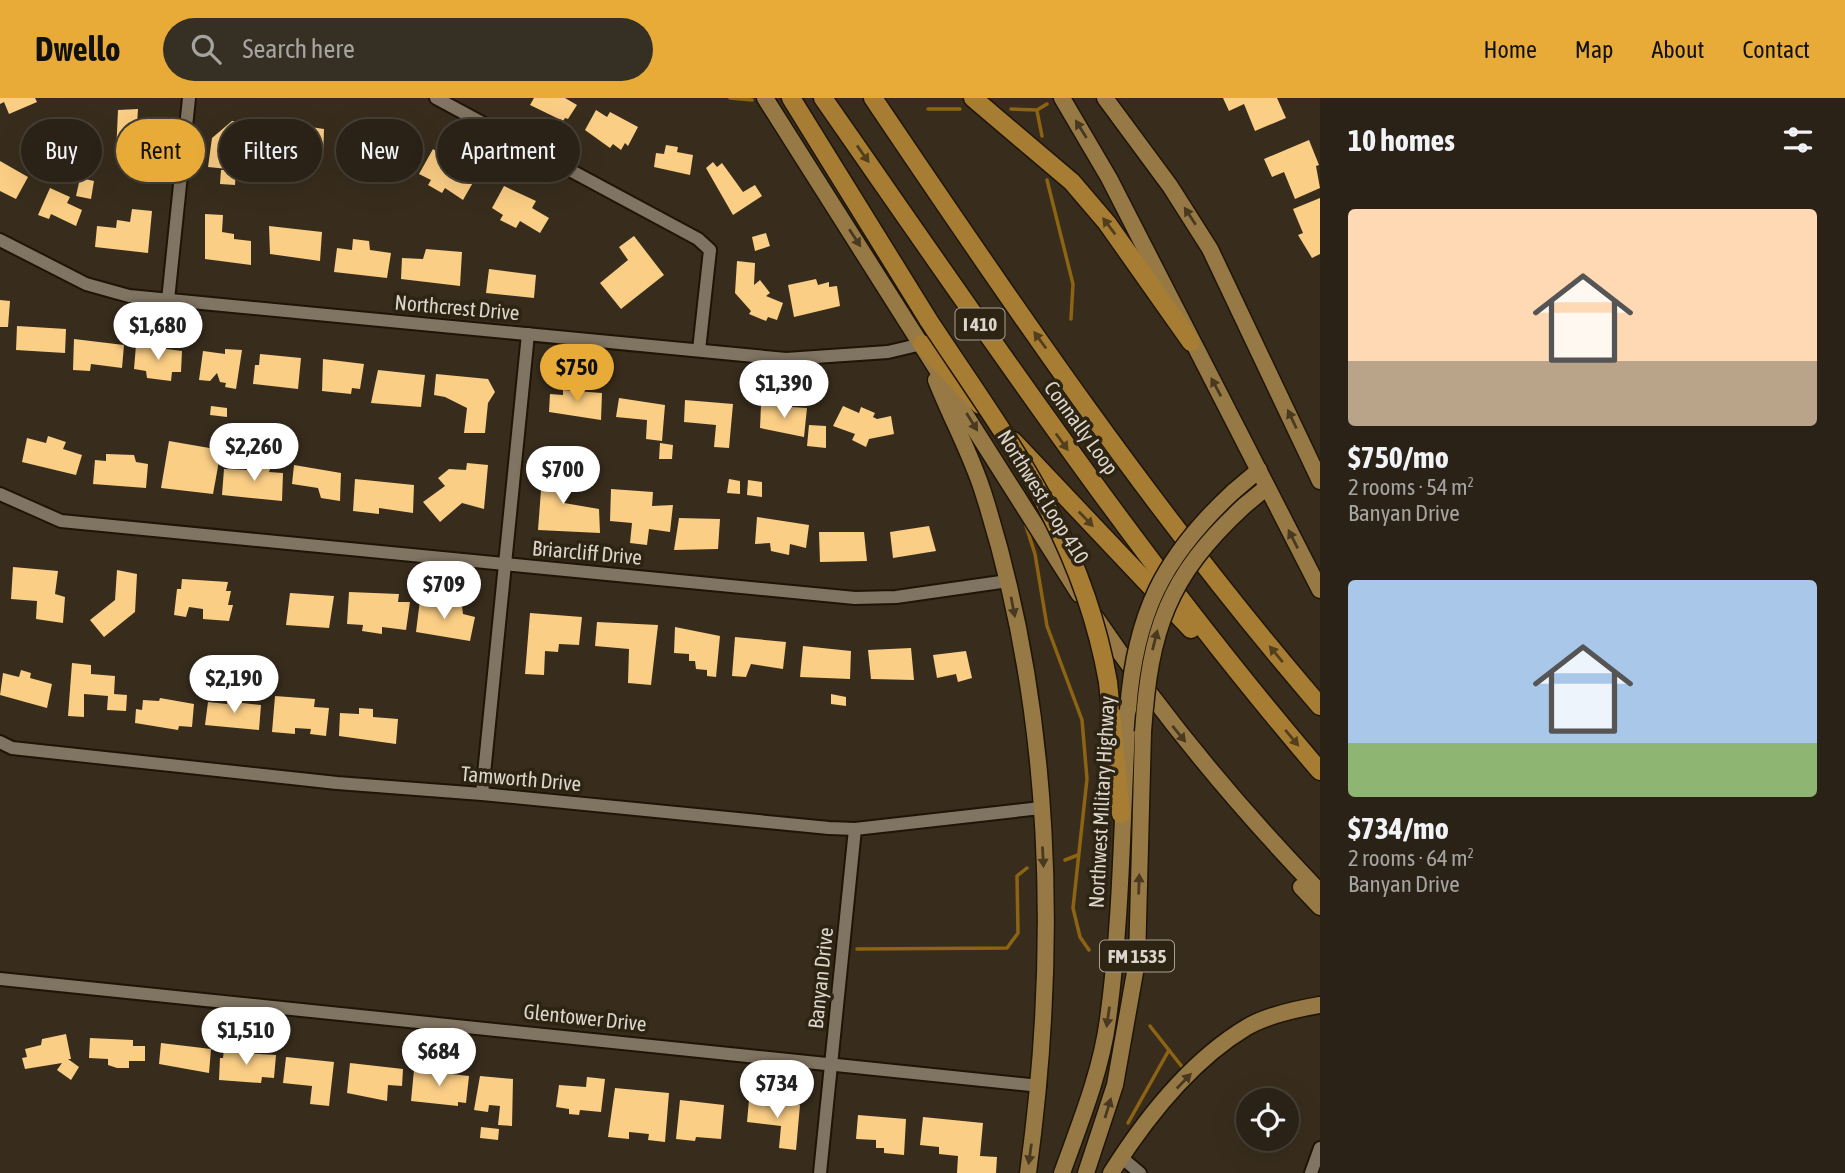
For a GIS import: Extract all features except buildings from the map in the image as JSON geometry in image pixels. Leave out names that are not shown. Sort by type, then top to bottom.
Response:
[{"type":"highway","points":[[791,98],[929,321],[1032,476],[1066,541],[1095,621],[1108,682],[1121,814]]},
{"type":"highway","name":"Connally Loop","points":[[823,98],[1060,440],[1139,547],[1320,771]]},
{"type":"highway","name":"Connally Loop","points":[[873,98],[1033,330],[1167,514],[1262,638],[1320,706]]},
{"type":"highway","points":[[973,98],[1072,182],[1107,223],[1191,342]]},
{"type":"highway","points":[[922,344],[1264,705]]},
{"type":"main road","name":"Northwest Loop 410","points":[[765,98],[1117,650],[1164,715],[1261,831],[1320,892]]},
{"type":"main road","points":[[1062,98],[1109,178],[1320,590]]},
{"type":"main road","points":[[1105,98],[1170,186],[1210,248],[1320,481]]},
{"type":"main road","points":[[922,344],[982,490],[1008,581],[1029,694],[1041,808],[1047,942],[1040,1086],[1028,1173]]},
{"type":"main road","name":"Northwest Military Highway","points":[[1062,1173],[1086,1107],[1108,1021],[1131,669],[1150,602],[1171,562],[1198,524],[1259,470]]},
{"type":"main road","name":"Northwest Military Highway","points":[[1086,1173],[1115,1085],[1137,961],[1143,732],[1148,670],[1163,611],[1183,575],[1210,536],[1267,487]]},
{"type":"main road","points":[[1261,831],[1320,908]]},
{"type":"main road","points":[[1111,1173],[1166,1100],[1199,1066],[1248,1027],[1272,1017],[1320,1005]]},
{"type":"street","points":[[168,300],[189,98]]},
{"type":"street","points":[[436,98],[686,232],[710,250],[699,351]]},
{"type":"street","name":"Northcrest Drive","points":[[0,240],[86,284],[129,296],[786,359],[888,352],[922,344]]},
{"type":"street","points":[[482,794],[528,334]]},
{"type":"street","name":"Briarcliff Drive","points":[[0,494],[61,521],[855,598],[896,597],[1008,581]]},
{"type":"street","name":"Tamworth Drive","points":[[0,742],[12,748],[337,783],[482,794],[807,827],[855,829],[1041,808]]},
{"type":"street","name":"Banyan Drive","points":[[820,1173],[855,829]]},
{"type":"street","name":"Glentower Drive","points":[[0,979],[1040,1086]]},
{"type":"street","points":[[1311,1173],[1320,1147]]},
{"type":"street","points":[[1121,1157],[1140,1173]]},
{"type":"waterway","points":[[730,98],[752,100]]},
{"type":"waterway","points":[[1011,109],[1037,110],[1047,104]]},
{"type":"waterway","points":[[928,109],[960,109]]},
{"type":"waterway","points":[[1037,111],[1042,136]]},
{"type":"waterway","points":[[1047,180],[1073,284],[1071,319]]},
{"type":"waterway","points":[[1026,526],[1035,554],[1047,626],[1082,720],[1087,779],[1073,908],[1080,937],[1089,950]]},
{"type":"waterway","points":[[1065,860],[1078,855]]},
{"type":"waterway","points":[[857,949],[1007,948],[1018,933],[1017,876],[1027,868]]},
{"type":"waterway","points":[[1150,1026],[1183,1068]]},
{"type":"waterway","points":[[1128,1123],[1169,1050]]}]
